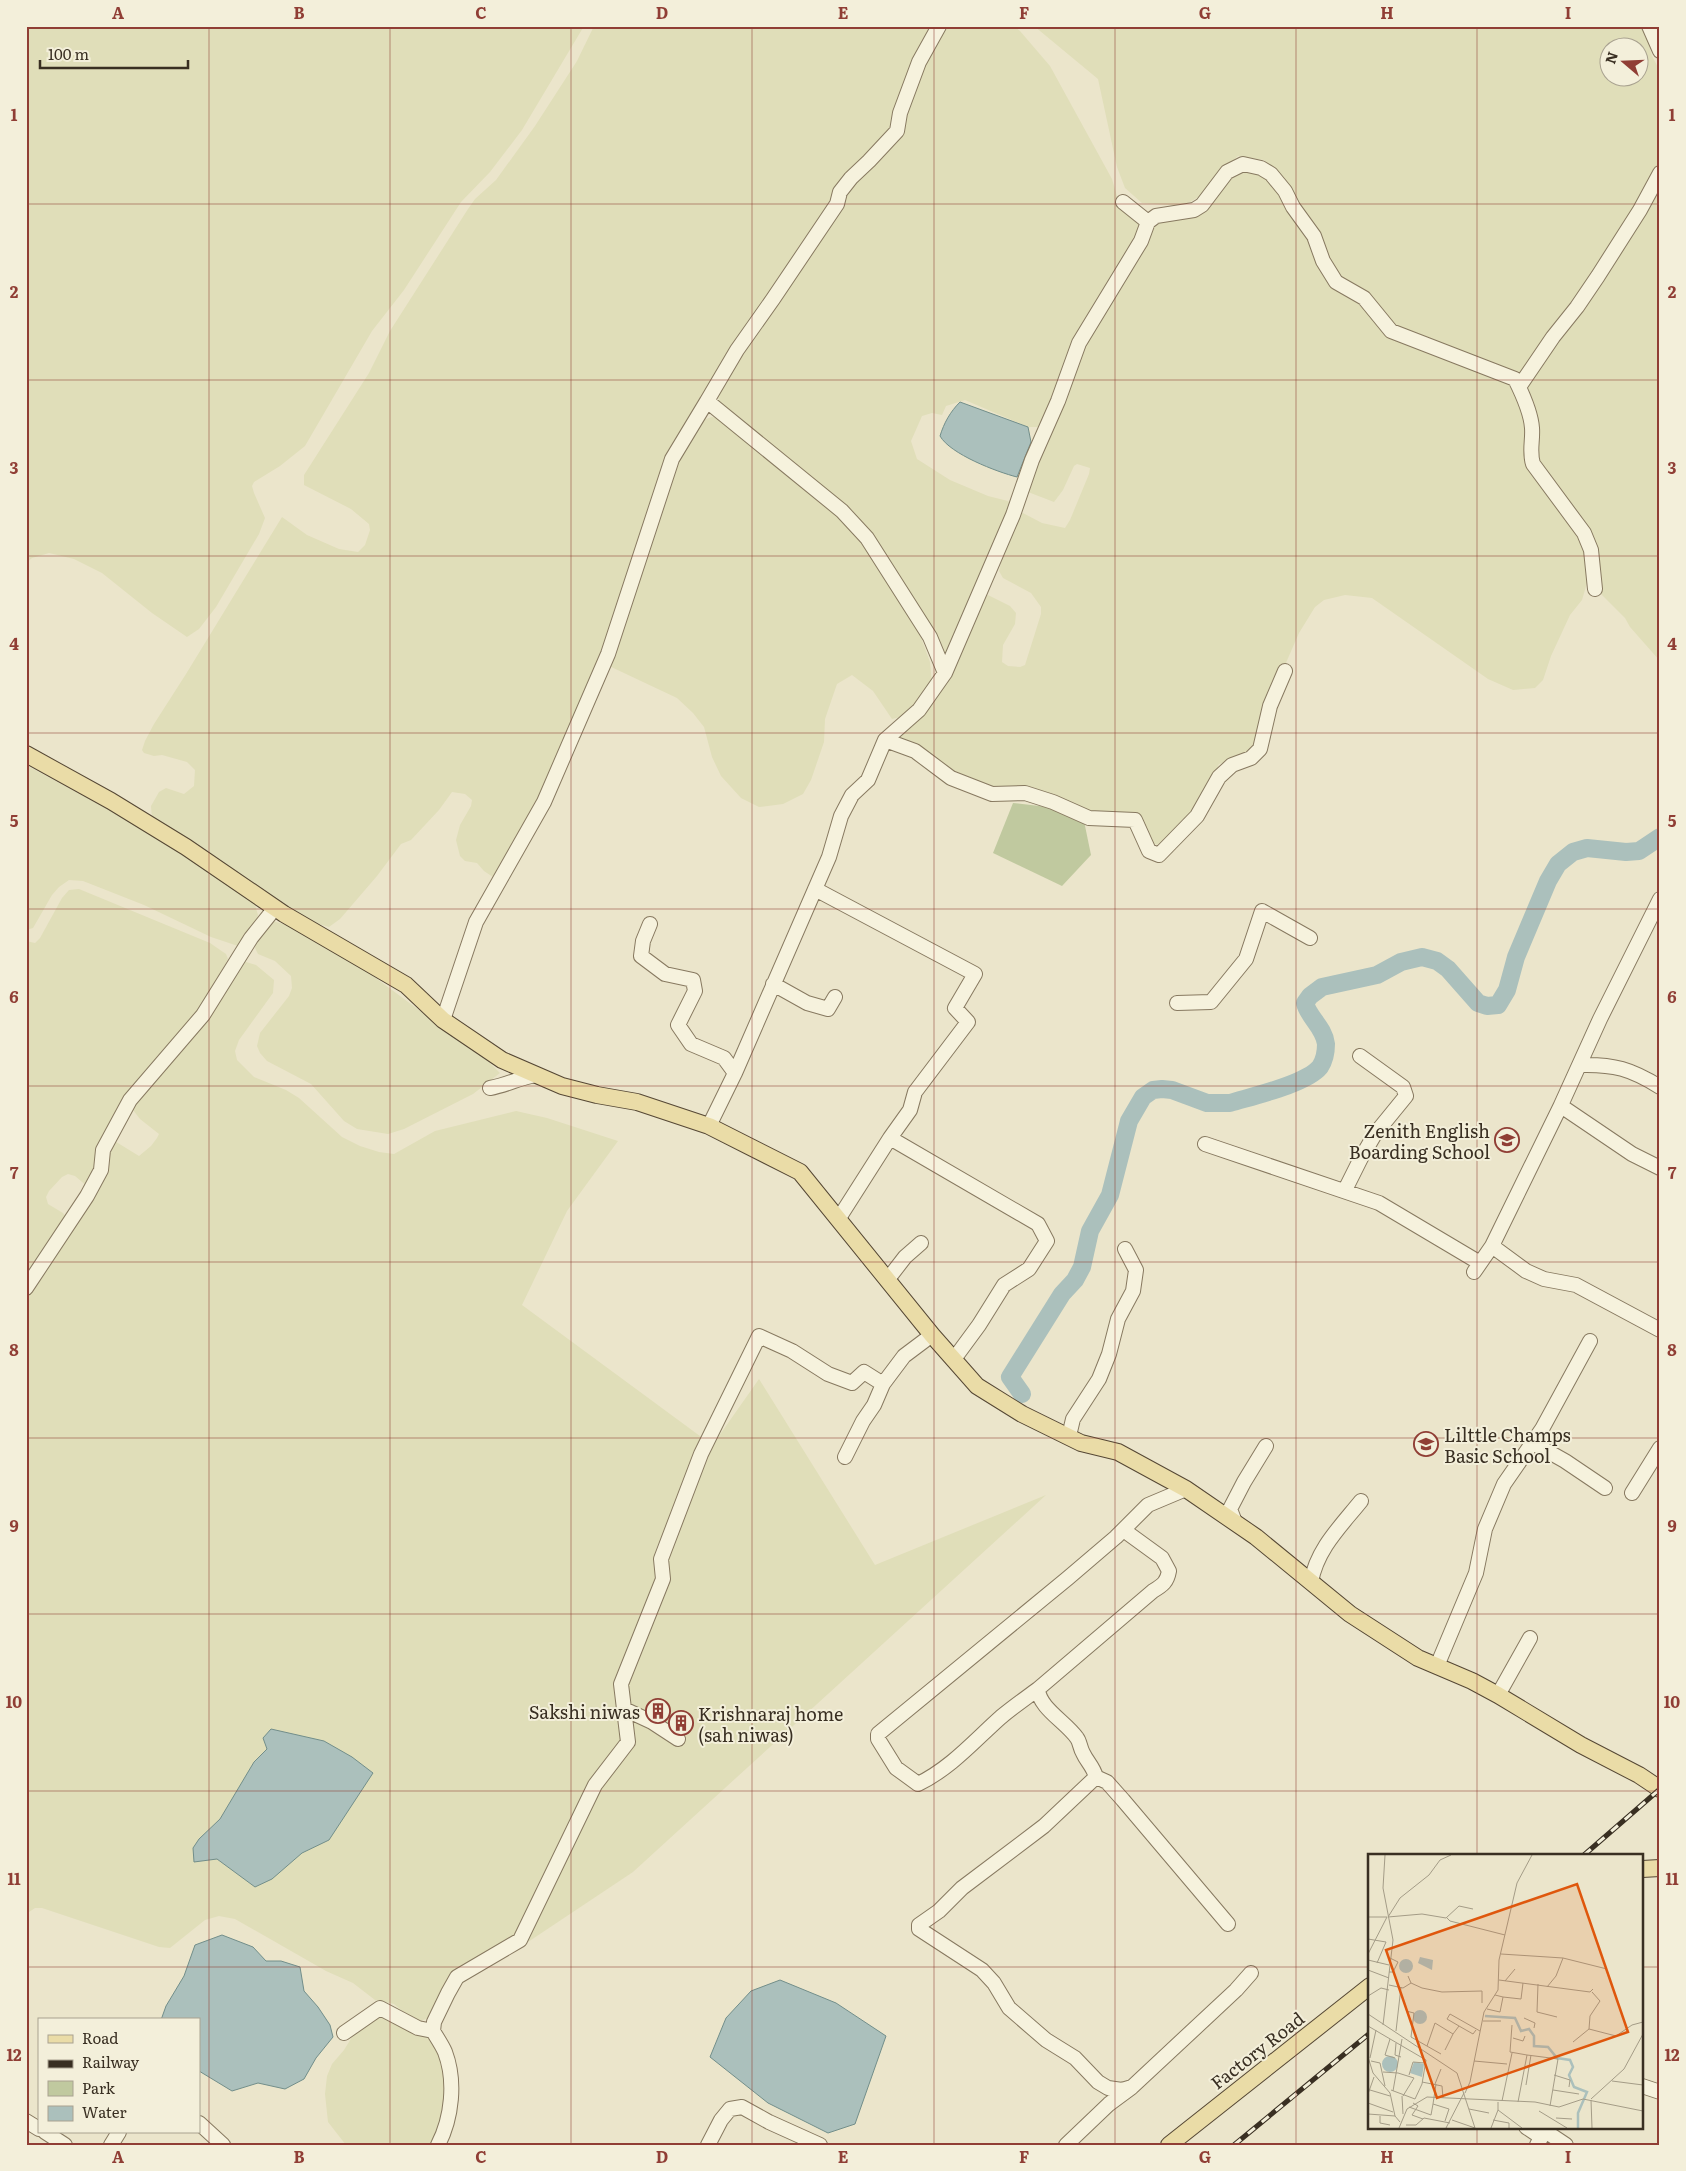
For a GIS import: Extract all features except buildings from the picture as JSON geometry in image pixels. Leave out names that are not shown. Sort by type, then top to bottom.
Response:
[{"type":"main road","points":[[26,754],[111,801],[186,847],[275,908],[406,985],[444,1020],[502,1060],[562,1086],[637,1102],[708,1126],[800,1172],[932,1335],[977,1386],[1022,1414],[1081,1443],[1118,1452],[1186,1489],[1256,1537],[1350,1614],[1418,1658],[1498,1696],[1581,1745],[1639,1775],[1660,1789]]},
{"type":"main road","points":[[1644,1869],[1660,1868]]},
{"type":"main road","name":"Factory Road","points":[[1169,2145],[1368,1988]]},
{"type":"street","points":[[444,1020],[476,922],[544,802],[608,654],[672,459],[737,350],[774,299],[836,204],[840,192],[851,178],[893,137],[919,62],[939,26]]},
{"type":"street","points":[[1649,26],[1660,51]]},
{"type":"street","points":[[708,1126],[735,1072],[829,857],[841,816],[852,795],[868,780],[885,740],[919,710],[945,673],[1010,523],[1032,460],[1080,344],[1141,241],[1148,222],[1156,216],[1194,210],[1202,205],[1227,172],[1243,164],[1261,168],[1271,174],[1285,191],[1293,207],[1314,236],[1323,261],[1336,282],[1364,298],[1391,331],[1515,379],[1532,428],[1530,455],[1533,464],[1584,533],[1591,550],[1595,589]]},
{"type":"street","points":[[1519,387],[1598,276],[1640,210],[1660,173]]},
{"type":"street","points":[[1123,202],[1148,222]]},
{"type":"street","points":[[707,401],[842,511],[867,538],[930,637],[945,673]]},
{"type":"street","points":[[885,740],[915,751],[951,778],[992,794],[1024,793],[1053,802],[1089,818],[1135,820],[1149,851],[1159,855],[1197,816],[1219,777],[1232,765],[1251,758],[1260,749],[1270,706],[1285,671]]},
{"type":"street","points":[[815,889],[975,974],[955,1008],[968,1022],[915,1092],[910,1110],[839,1218]]},
{"type":"street","points":[[1205,1144],[1379,1203],[1477,1267],[1492,1246],[1641,934],[1660,899]]},
{"type":"street","points":[[26,1288],[87,1196],[101,1170],[103,1150],[130,1100],[203,1014],[251,938],[275,908]]},
{"type":"street","points":[[1177,1003],[1211,1002],[1246,958],[1262,912],[1310,938]]},
{"type":"street","points":[[650,924],[643,942],[641,956],[665,974],[693,980],[695,990],[678,1025],[691,1044],[724,1058],[735,1072]]},
{"type":"street","points":[[774,984],[807,1003],[828,1009],[835,997]]},
{"type":"street","points":[[1345,1190],[1375,1134],[1406,1096],[1403,1087],[1360,1056]]},
{"type":"street","points":[[1580,1065],[1618,1067],[1636,1073],[1660,1087]]},
{"type":"street","points":[[490,1088],[509,1084],[519,1078],[535,1075]]},
{"type":"street","points":[[1561,1104],[1564,1108],[1632,1154],[1660,1168]]},
{"type":"street","points":[[890,1138],[1038,1224],[1047,1241],[1029,1269],[1004,1285],[979,1326],[954,1359]]},
{"type":"street","points":[[888,1279],[905,1257],[921,1243]]},
{"type":"street","points":[[1492,1246],[1526,1271],[1544,1278],[1576,1285],[1660,1330]]},
{"type":"street","points":[[1069,1436],[1073,1419],[1098,1379],[1109,1354],[1118,1320],[1133,1291],[1136,1270],[1125,1249]]},
{"type":"street","points":[[845,1457],[874,1405],[883,1384],[904,1356],[932,1335]]},
{"type":"street","points":[[439,2144],[447,2124],[452,2081],[445,2051],[433,2031],[434,2022],[458,1977],[520,1940],[595,1785],[628,1742],[621,1684],[663,1579],[661,1559],[701,1454],[755,1340],[759,1336],[792,1351],[828,1374],[852,1383],[864,1372],[883,1384]]},
{"type":"street","points":[[1437,1666],[1476,1573],[1484,1529],[1504,1484],[1533,1443],[1590,1342]]},
{"type":"street","points":[[1533,1443],[1565,1461],[1605,1488]]},
{"type":"street","points":[[1235,1522],[1230,1509],[1266,1446]]},
{"type":"street","points":[[1632,1492],[1660,1448]]},
{"type":"street","points":[[1130,1534],[1162,1558],[1169,1571],[1163,1585],[1153,1591],[1038,1689],[1002,1716],[962,1755],[935,1776],[918,1784],[896,1768],[878,1739],[878,1734],[1068,1578],[1148,1505],[1186,1489]]},
{"type":"street","points":[[1311,1582],[1313,1568],[1321,1551],[1360,1501]]},
{"type":"street","points":[[1498,1696],[1530,1638]]},
{"type":"street","points":[[1038,1689],[1039,1697],[1043,1704],[1078,1739],[1083,1754],[1094,1767],[1096,1777]]},
{"type":"street","points":[[624,1709],[652,1722],[678,1739]]},
{"type":"street","points":[[1096,1777],[1107,1782],[1228,1924]]},
{"type":"street","points":[[1096,1777],[1044,1826],[962,1888],[939,1912],[919,1925],[919,1930],[982,1970],[994,1983],[1016,2015],[1046,2040],[1075,2058],[1098,2082],[1108,2088],[1122,2090],[1132,2087]]},
{"type":"street","points":[[1066,2145],[1109,2104],[1132,2087],[1236,1990],[1251,1973]]},
{"type":"street","points":[[344,2033],[380,2008],[418,2028],[433,2031]]},
{"type":"street","points":[[1644,2087],[1660,2092]]},
{"type":"street","points":[[708,2145],[721,2120],[730,2108],[742,2107],[769,2122],[820,2145]]},
{"type":"street","points":[[26,2121],[38,2128]]},
{"type":"street","points":[[200,2124],[223,2145]]},
{"type":"street","points":[[1528,2128],[1566,2145]]},
{"type":"street","points":[[48,2134],[65,2145]]},
{"type":"street","points":[[111,2145],[118,2134]]},
{"type":"shaded area","points":[[26,26],[584,26],[522,130],[490,172],[461,202],[404,290],[372,331],[305,446],[280,466],[254,482],[252,486],[254,493],[265,518],[259,534],[216,607],[199,629],[187,637],[152,613],[102,573],[74,559],[49,553],[32,558],[26,563]]},
{"type":"shaded area","points":[[594,26],[937,26],[894,130],[726,361],[683,426],[667,463],[600,662],[538,803],[493,877],[477,863],[465,861],[460,856],[456,840],[460,825],[471,806],[472,800],[465,794],[452,792],[439,810],[411,840],[401,844],[377,876],[340,919],[329,927],[315,923],[280,903],[152,819],[151,806],[159,792],[166,788],[184,794],[194,786],[195,770],[187,762],[162,755],[154,756],[144,753],[142,750],[154,724],[282,517],[307,535],[339,549],[358,552],[365,545],[370,530],[369,524],[351,509],[304,485],[304,475],[369,373],[390,331],[468,209],[475,199],[496,180],[535,126],[577,61]]},
{"type":"shaded area","points":[[943,26],[1014,26],[1020,31],[1050,66],[1112,179],[1119,203],[1126,214],[1141,226],[1042,427],[1028,427],[965,400],[946,406],[942,415],[932,413],[922,416],[911,441],[917,459],[950,480],[988,496],[1008,501],[1011,506],[949,654],[944,657],[884,557],[774,448],[738,416],[720,404],[717,393],[847,186],[880,156],[922,63]]},
{"type":"shaded area","points":[[1034,26],[1644,26],[1647,38],[1598,38],[1598,88],[1648,88],[1648,41],[1652,56],[1660,71],[1660,165],[1591,276],[1520,373],[1487,366],[1401,330],[1339,277],[1281,177],[1264,160],[1238,156],[1213,178],[1202,195],[1183,206],[1142,203],[1125,188],[1117,167],[1098,79]]},
{"type":"shaded area","points":[[1242,169],[1255,170],[1277,189],[1318,252],[1378,322],[1513,384],[1525,410],[1530,469],[1585,546],[1590,573],[1582,600],[1570,615],[1551,656],[1543,680],[1535,688],[1513,690],[1488,679],[1372,598],[1345,595],[1324,600],[1315,607],[1299,633],[1278,681],[1257,746],[1246,757],[1219,764],[1209,786],[1200,795],[1189,816],[1161,845],[1153,844],[1140,821],[991,790],[945,770],[898,738],[986,594],[1010,606],[1016,613],[1015,624],[1003,645],[1002,662],[1008,666],[1020,667],[1025,665],[1041,614],[1041,607],[1031,593],[1003,578],[999,571],[1004,550],[1021,512],[1042,523],[1065,528],[1089,474],[1090,468],[1077,464],[1074,466],[1063,490],[1054,502],[1028,492],[1029,482],[1081,347],[1154,221],[1179,215]]},
{"type":"shaded area","points":[[1660,182],[1660,661],[1630,627],[1625,618],[1599,592],[1597,560],[1540,466],[1534,447],[1527,389],[1543,354]]},
{"type":"shaded area","points":[[712,417],[724,419],[798,478],[852,529],[866,546],[919,632],[930,662],[932,685],[904,716],[892,719],[873,691],[852,675],[837,684],[825,719],[824,742],[811,780],[803,794],[783,804],[759,807],[741,798],[721,776],[712,757],[704,727],[693,713],[677,698],[607,665],[691,429],[699,421]]},
{"type":"shaded area","points":[[26,765],[126,819],[241,892],[255,905],[258,915],[256,921],[238,946],[211,937],[144,905],[83,881],[69,880],[59,887],[52,895],[33,928],[26,930]]},
{"type":"shaded area","points":[[79,889],[210,943],[226,954],[228,959],[198,1014],[126,1101],[97,1161],[88,1187],[75,1176],[68,1174],[62,1177],[49,1191],[46,1197],[48,1204],[63,1213],[67,1219],[26,1284],[26,941],[35,943],[40,938],[62,898],[69,890]]},
{"type":"shaded area","points":[[268,920],[288,925],[365,970],[489,1062],[500,1073],[473,1094],[404,1129],[388,1134],[357,1129],[344,1121],[311,1084],[267,1061],[257,1046],[260,1033],[289,996],[292,988],[291,976],[275,961],[258,954],[255,948],[259,931]]},
{"type":"shaded area","points":[[246,962],[256,965],[274,980],[273,993],[239,1040],[235,1051],[237,1060],[254,1077],[286,1090],[299,1098],[342,1137],[360,1146],[394,1154],[435,1131],[516,1111],[547,1118],[618,1141],[567,1211],[522,1305],[704,1439],[657,1547],[655,1553],[658,1579],[637,1634],[614,1682],[614,1694],[624,1736],[521,1926],[512,1938],[458,1971],[429,2018],[420,2021],[406,2014],[394,2004],[375,2000],[353,1983],[326,1971],[235,1919],[219,1916],[205,1920],[170,1948],[159,1947],[42,1908],[35,1908],[26,1914],[26,1294],[113,1140],[139,1156],[157,1138],[159,1134],[140,1119],[133,1110],[138,1093],[239,963]]},
{"type":"shaded area","points":[[759,1379],[875,1565],[1046,1495],[633,1872],[522,1946],[581,1818],[622,1756],[626,1682],[670,1574],[666,1566],[671,1544],[707,1453]]},
{"type":"shaded area","points":[[380,2010],[427,2034],[434,2040],[448,2090],[443,2122],[432,2145],[346,2145],[328,2122],[325,2094],[327,2076],[332,2064],[344,2050],[360,2024]]},
{"type":"green space","points":[[1013,803],[1065,809],[1084,821],[1091,855],[1062,886],[993,853]]},
{"type":"water","points":[[960,402],[1028,427],[1031,442],[1017,477],[986,467],[963,456],[945,443],[940,436],[943,427]]},
{"type":"water","points":[[271,1729],[324,1741],[352,1757],[373,1773],[329,1840],[302,1853],[272,1879],[255,1887],[217,1859],[194,1862],[193,1848],[199,1839],[220,1819],[254,1762],[267,1749],[263,1738]]},
{"type":"water","points":[[222,1935],[253,1947],[266,1961],[281,1961],[300,1967],[304,1991],[330,2025],[333,2037],[316,2058],[304,2079],[285,2089],[258,2083],[232,2091],[200,2072],[200,2018],[162,2018],[166,2006],[184,1976],[195,1945]]},
{"type":"water","points":[[780,1980],[836,2003],[886,2036],[855,2124],[828,2133],[768,2103],[710,2057],[726,2018],[751,1991]]},
{"type":"waterway","points":[[1022,1394],[1010,1377],[1062,1294],[1075,1280],[1082,1267],[1090,1231],[1110,1195],[1129,1121],[1143,1097],[1153,1090],[1162,1089],[1172,1090],[1207,1103],[1230,1103],[1278,1089],[1303,1079],[1320,1067],[1324,1059],[1326,1047],[1325,1038],[1305,1003],[1310,996],[1322,987],[1377,975],[1401,962],[1422,957],[1437,961],[1448,969],[1478,1003],[1487,1006],[1498,1005],[1507,990],[1516,957],[1548,881],[1558,864],[1573,852],[1587,848],[1626,852],[1639,851],[1660,837]]},
{"type":"railway","points":[[1585,1854],[1660,1789]]},
{"type":"railway","points":[[1234,2145],[1368,2035]]},
{"type":"place","name":"Zenith English Boarding School","points":[[1507,1140]]},
{"type":"place","name":"Lilttle Champs Basic School","points":[[1426,1444]]},
{"type":"place","name":"Sakshi niwas","points":[[658,1711]]},
{"type":"place","name":"Krishnaraj home (sah niwas)","points":[[681,1723]]}]
